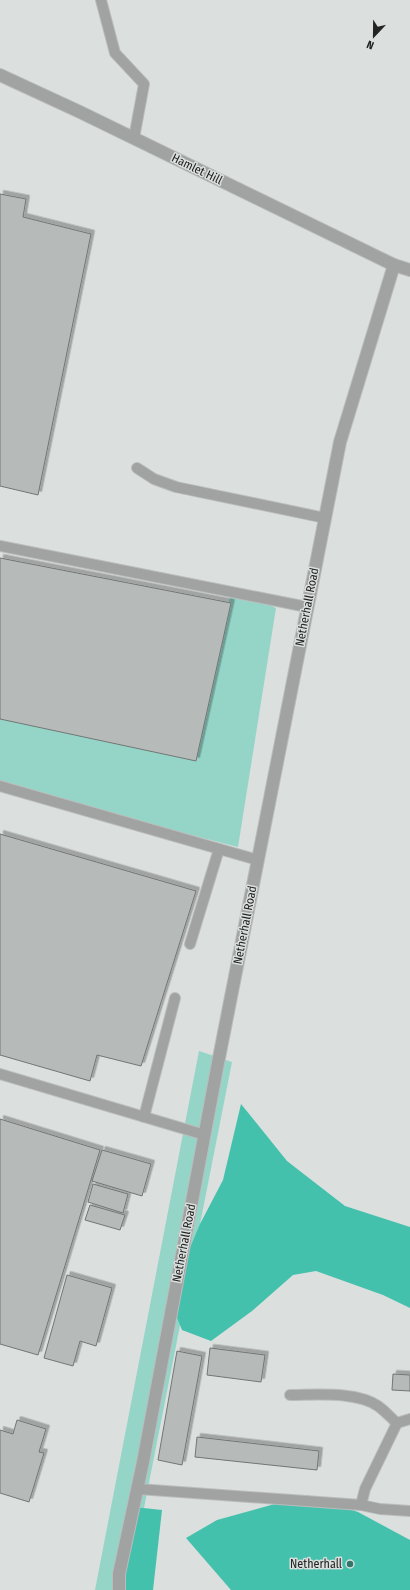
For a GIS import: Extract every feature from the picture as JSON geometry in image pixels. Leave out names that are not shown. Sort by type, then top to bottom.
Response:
[{"type":"street","name":"Hamlet Hill","points":[[0,75],[134,138],[394,265],[410,270]]},
{"type":"street","name":"Netherhall Road","points":[[119,1590],[119,1574],[138,1489],[324,518],[340,442],[394,265]]},
{"type":"lane","points":[[100,0],[115,53],[144,84],[134,138]]},
{"type":"lane","points":[[137,468],[154,479],[176,487],[324,518]]},
{"type":"lane","points":[[0,546],[307,607]]},
{"type":"lane","points":[[0,786],[258,860]]},
{"type":"lane","points":[[190,944],[219,849]]},
{"type":"lane","points":[[144,1118],[175,998]]},
{"type":"lane","points":[[0,1074],[205,1135]]},
{"type":"lane","points":[[290,1395],[342,1395],[365,1400],[378,1406],[397,1423]]},
{"type":"lane","points":[[397,1423],[410,1420]]},
{"type":"lane","points":[[361,1505],[365,1489],[397,1423]]},
{"type":"lane","points":[[138,1489],[361,1505],[380,1509],[410,1511]]},
{"type":"green space","points":[[232,587],[276,608],[238,847],[0,786],[0,715],[196,761]]},
{"type":"green space","points":[[199,1051],[232,1062],[144,1508],[134,1507],[119,1590],[95,1590]]},
{"type":"green space","points":[[241,1104],[287,1161],[345,1206],[410,1227],[410,1308],[383,1295],[316,1271],[293,1275],[252,1311],[211,1341],[182,1330],[169,1298],[200,1224],[223,1180]]},
{"type":"green space","points":[[307,1495],[358,1512],[410,1540],[410,1590],[231,1590],[186,1538],[217,1520]]},
{"type":"green space","points":[[134,1507],[162,1510],[153,1590],[119,1590]]},
{"type":"building","points":[[0,194],[26,199],[23,217],[91,234],[38,495],[0,486]]},
{"type":"building","points":[[0,558],[231,603],[196,761],[0,719]]},
{"type":"building","points":[[0,834],[196,891],[141,1066],[97,1055],[90,1081],[0,1055]]},
{"type":"building","points":[[0,1119],[100,1150],[38,1355],[0,1344]]},
{"type":"building","points":[[102,1150],[151,1164],[142,1196],[92,1181]]},
{"type":"building","points":[[93,1184],[128,1194],[123,1213],[88,1202]]},
{"type":"building","points":[[90,1205],[125,1215],[120,1230],[85,1220]]},
{"type":"building","points":[[67,1275],[112,1288],[96,1346],[80,1341],[73,1366],[44,1358]]},
{"type":"building","points":[[210,1348],[265,1355],[261,1382],[207,1375]]},
{"type":"building","points":[[177,1351],[202,1356],[182,1465],[158,1460]]},
{"type":"building","points":[[393,1374],[410,1375],[410,1391],[392,1390]]},
{"type":"building","points":[[17,1420],[46,1429],[39,1452],[44,1453],[29,1502],[0,1493],[0,1430],[13,1434]]},
{"type":"building","points":[[197,1437],[319,1451],[317,1470],[195,1457]]},
{"type":"place","name":"Netherhall","points":[[350,1564]]}]
